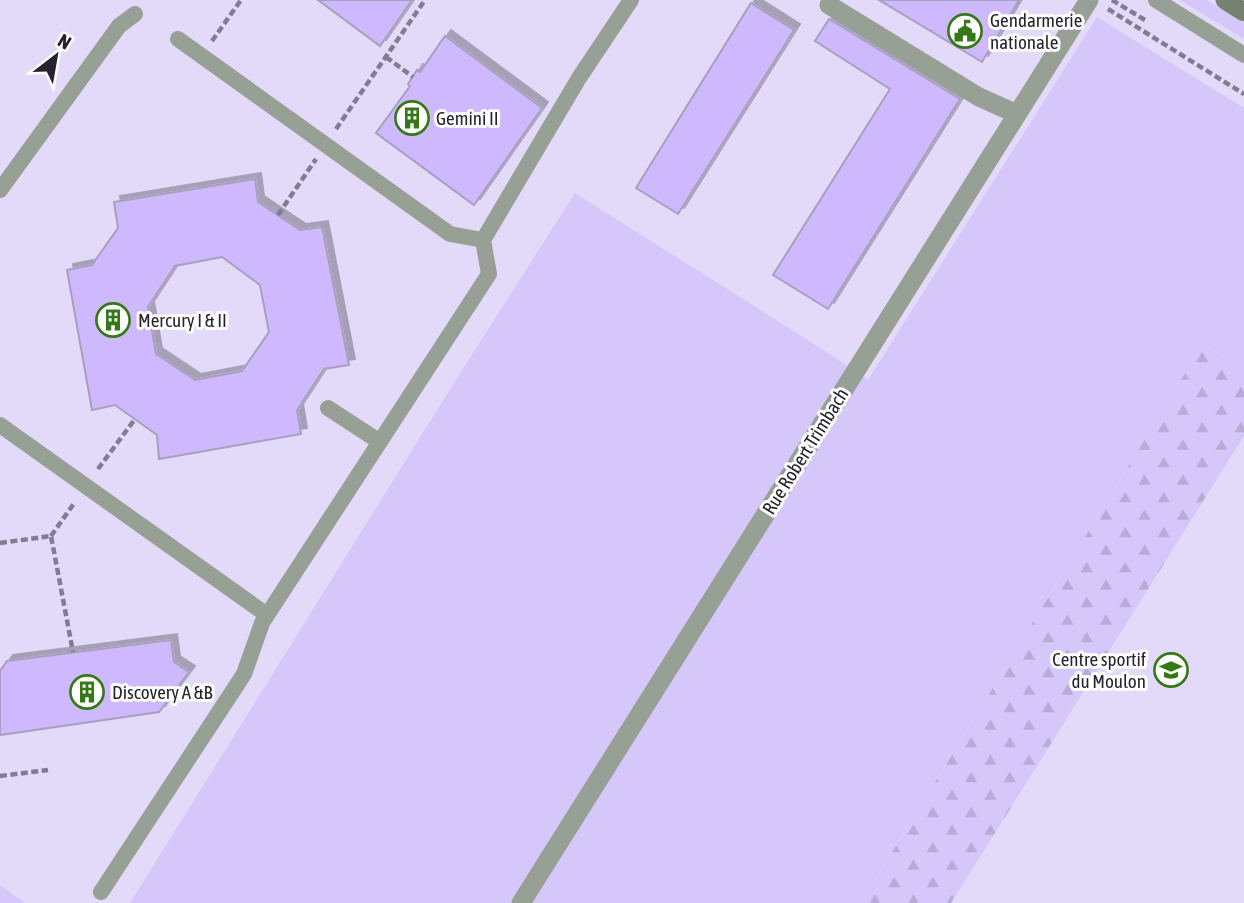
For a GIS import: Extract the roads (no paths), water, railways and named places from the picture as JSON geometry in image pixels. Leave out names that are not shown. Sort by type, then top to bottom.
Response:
[{"type":"main road","points":[[1225,0],[1244,12]]},
{"type":"street","name":"Rue Robert Trimbach","points":[[521,903],[1017,114],[1096,3]]},
{"type":"street","points":[[829,5],[979,97],[1017,114]]},
{"type":"lane","points":[[101,892],[244,674],[267,615],[489,274],[483,240],[579,78],[631,0]]},
{"type":"lane","points":[[1156,0],[1244,55]]},
{"type":"lane","points":[[0,190],[119,26],[135,14]]},
{"type":"lane","points":[[178,39],[450,234],[483,240]]},
{"type":"lane","points":[[328,408],[380,442]]},
{"type":"lane","points":[[0,425],[267,615]]},
{"type":"place","name":"Gendarmerie nationale","points":[[965,31]]},
{"type":"place","name":"Gemini II","points":[[412,118]]},
{"type":"place","name":"Mercury I & II","points":[[113,320]]},
{"type":"place","name":"Centre sportif du Moulon","points":[[1171,670]]},
{"type":"place","name":"Discovery A &B","points":[[87,692]]}]
